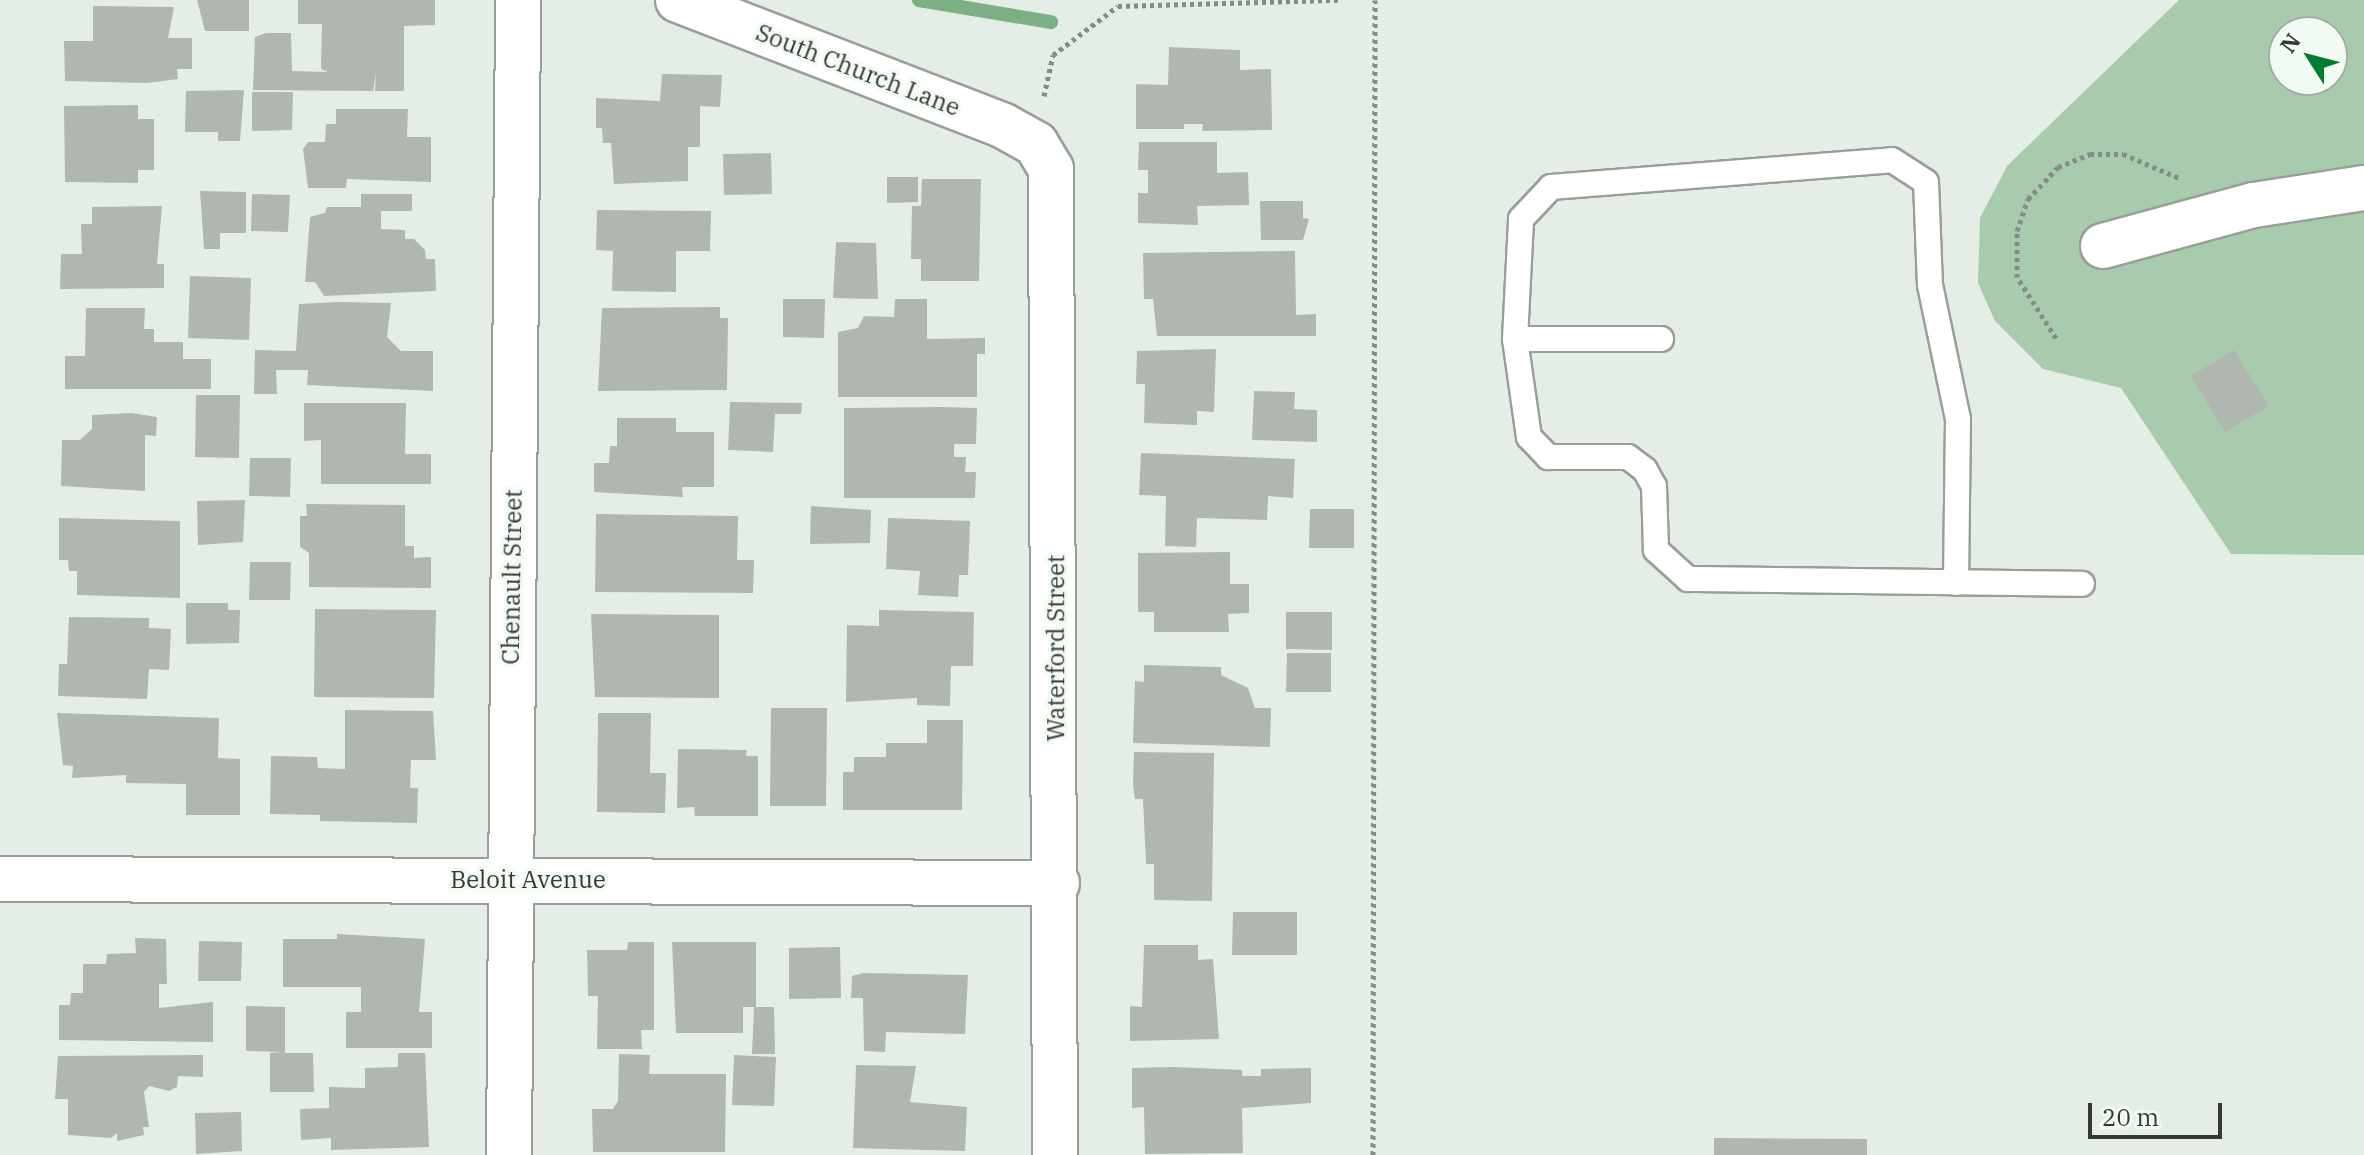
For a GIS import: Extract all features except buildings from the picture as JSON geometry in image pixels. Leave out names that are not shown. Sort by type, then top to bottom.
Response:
[{"type":"street","name":"Chenault Street","points":[[509,1155],[518,0]]},
{"type":"street","name":"South Church Lane","points":[[678,0],[1002,125],[1036,144]]},
{"type":"street","name":"Waterford Street","points":[[1036,144],[1051,169],[1055,194],[1055,1155]]},
{"type":"street","points":[[2103,246],[2254,205],[2364,188]]},
{"type":"street","name":"Beloit Avenue","points":[[0,879],[1057,883]]},
{"type":"lane","points":[[1956,583],[1958,419],[1930,285],[1926,182],[1892,160],[1551,187],[1521,219],[1515,339],[1529,437],[1548,457],[1628,457],[1645,470],[1654,486],[1656,550],[1688,579],[1956,583],[2082,584]]},
{"type":"lane","points":[[1515,339],[1661,339]]},
{"type":"path","points":[[1036,144],[1053,55],[1118,6],[1339,0]]},
{"type":"path","points":[[1373,1155],[1375,0]]},
{"type":"green space","points":[[2179,0],[2364,0],[2364,555],[2231,554],[2121,388],[2043,369],[1995,321],[1978,283],[1980,218],[2007,166]]},
{"type":"waterway","points":[[919,0],[1051,22]]}]
